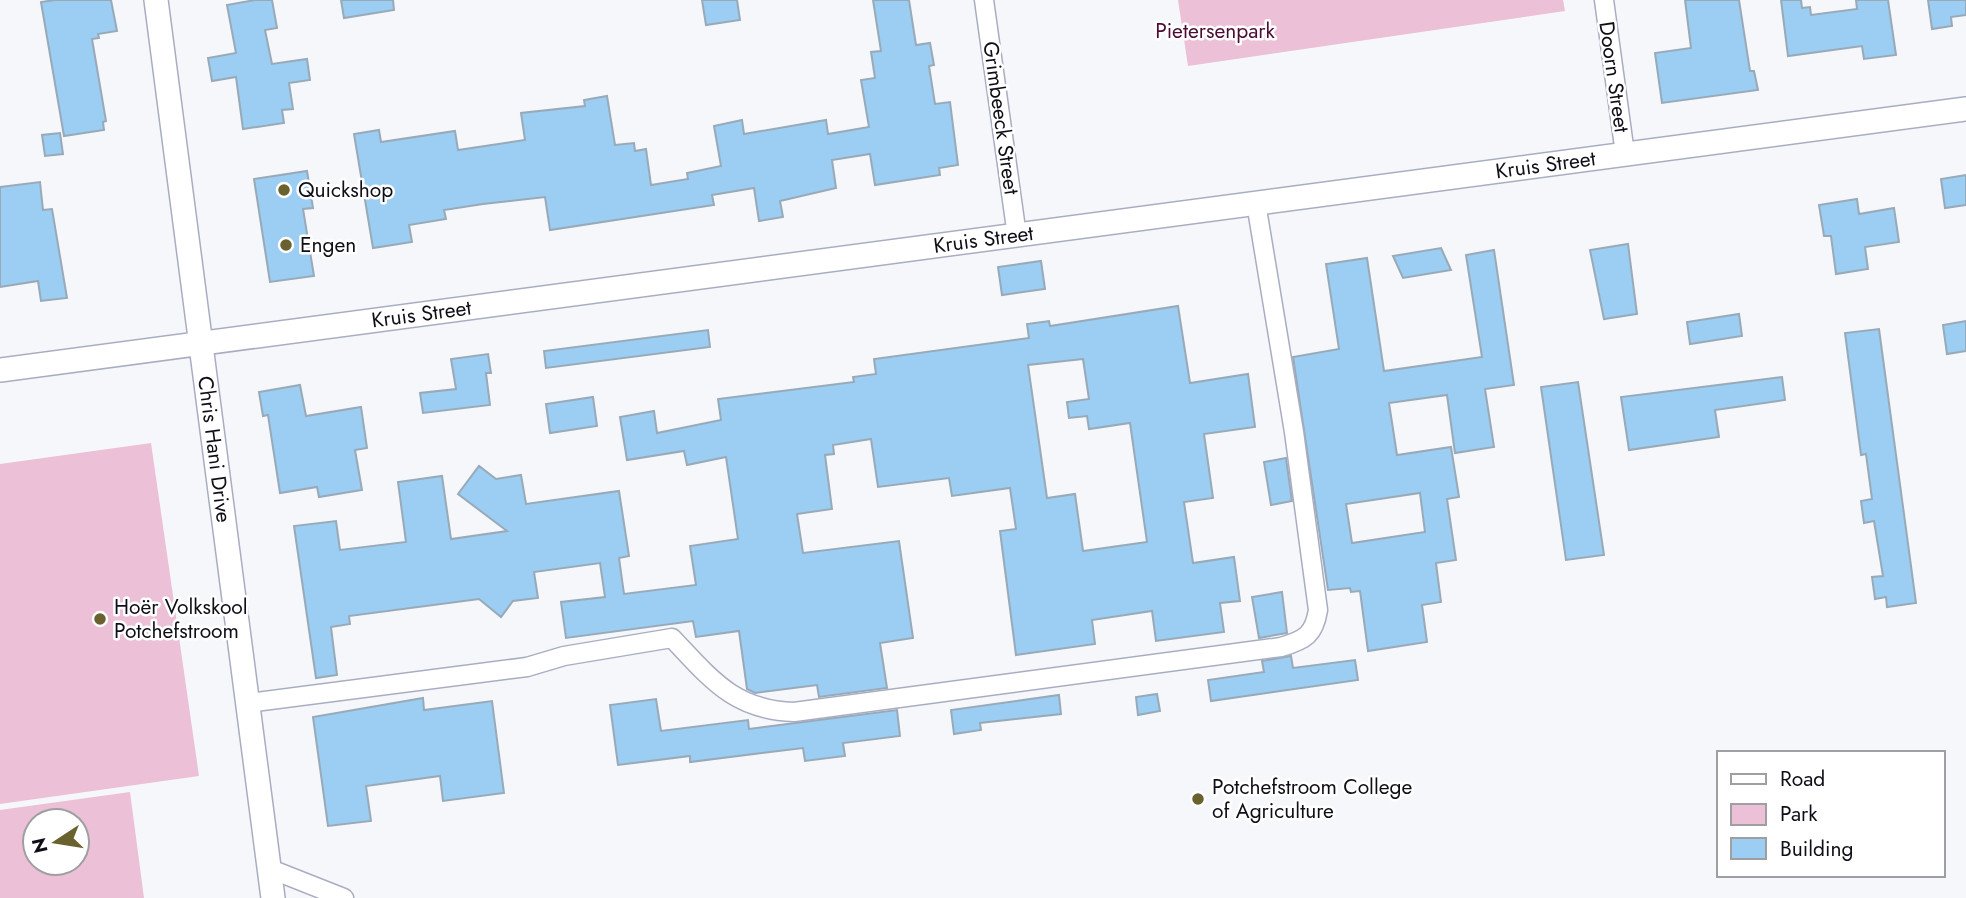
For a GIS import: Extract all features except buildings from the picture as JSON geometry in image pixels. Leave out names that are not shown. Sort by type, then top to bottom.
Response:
[{"type":"street","name":"Chris Hani Drive","points":[[156,0],[273,898]]},
{"type":"street","name":"Grimbeeck Street","points":[[984,0],[1017,236]]},
{"type":"street","name":"Doorn Street","points":[[1604,0],[1625,154]]},
{"type":"street","name":"Kruis Street","points":[[0,370],[1966,109]]},
{"type":"street","points":[[248,703],[527,667],[564,656],[672,638],[708,675],[736,698],[765,711],[794,712],[1281,647],[1300,641],[1315,627],[1318,610],[1292,419],[1256,203]]},
{"type":"street","points":[[268,868],[344,898]]},
{"type":"green space","name":"Pietersenpark","points":[[1178,0],[1563,0],[1565,11],[1188,66]]},
{"type":"green space","points":[[151,443],[199,776],[0,804],[0,464]]},
{"type":"green space","points":[[130,792],[144,898],[0,898],[0,810],[21,807],[21,877],[91,877],[91,807],[22,807]]},
{"type":"place","name":"Quickshop","points":[[284,190]]},
{"type":"place","name":"Engen","points":[[286,245]]},
{"type":"place","name":"Hoër Volkskool Potchefstroom","points":[[100,619]]},
{"type":"place","name":"Potchefstroom College of Agriculture","points":[[1198,799]]}]
